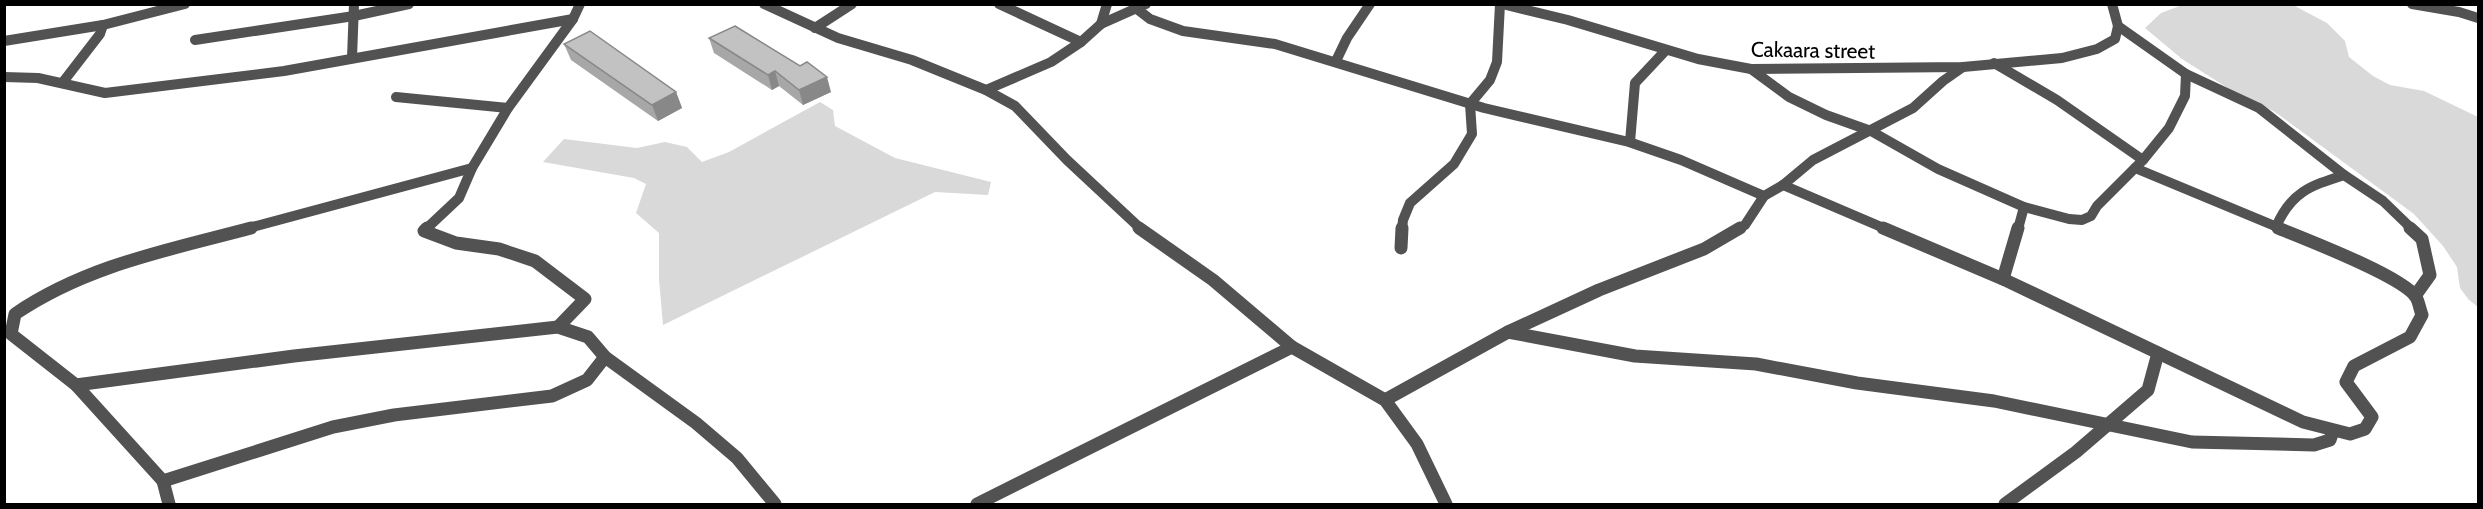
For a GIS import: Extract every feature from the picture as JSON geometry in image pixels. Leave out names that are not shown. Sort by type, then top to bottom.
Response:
[{"type":"street","points":[[4,41],[103,25],[185,4]]},
{"type":"street","points":[[195,40],[354,10],[409,4]]},
{"type":"street","points":[[558,327],[585,299],[535,261],[499,249],[456,243],[424,231],[459,198],[472,168],[508,108],[573,19],[580,4]]},
{"type":"street","points":[[764,4],[838,38],[912,60],[986,90],[1015,106],[1067,160],[1143,231],[1214,280],[1292,347],[1384,400],[1417,444],[1446,504]]},
{"type":"street","points":[[815,28],[852,4]]},
{"type":"street","points":[[999,4],[1081,42]]},
{"type":"street","points":[[1101,24],[1107,4]]},
{"type":"street","points":[[1336,61],[1347,38],[1370,4]]},
{"type":"street","points":[[1401,248],[1403,220],[1410,203],[1454,164],[1472,134],[1470,104],[1490,80],[1497,62],[1501,4]]},
{"type":"street","name":"Cakaara street","points":[[1501,4],[1568,20],[1698,59],[1751,69],[1926,69],[2062,58],[2097,49],[2115,39],[2118,26]]},
{"type":"street","points":[[2412,4],[2458,8],[2478,18]]},
{"type":"street","points":[[2115,5],[2118,26],[2187,74],[2259,108],[2344,175],[2383,201],[2422,238],[2430,275],[2415,297]]},
{"type":"street","points":[[986,90],[1051,62],[1081,42],[1101,24],[1142,7],[1147,18],[1182,30],[1258,39],[1531,121],[1630,142],[1705,169],[1764,196]]},
{"type":"street","points":[[352,58],[354,10]]},
{"type":"street","points":[[4,77],[63,82],[105,93],[284,71],[573,19]]},
{"type":"street","points":[[63,82],[100,34],[103,25]]},
{"type":"street","points":[[1630,142],[1635,83],[1666,50]]},
{"type":"street","points":[[1783,185],[2003,279],[2303,422],[2349,434],[2365,429],[2372,417],[2346,382],[2354,366],[2410,337],[2422,315],[2415,297],[2391,279],[2346,256],[2276,227],[2139,164],[2057,100],[1994,63]]},
{"type":"street","points":[[1384,400],[1508,332],[1599,290],[1704,249],[1745,225],[1764,196],[1783,185],[1813,160],[1913,108],[1962,67]]},
{"type":"street","points":[[1751,69],[1789,97],[1826,115],[1871,131],[1938,170],[2024,207],[2069,219],[2082,220],[2091,216],[2169,128],[2185,96],[2187,74]]},
{"type":"street","points":[[396,97],[508,108]]},
{"type":"street","points":[[169,504],[162,480],[76,385],[12,334],[15,314],[33,300],[71,281],[142,256],[472,168]]},
{"type":"street","points":[[2276,227],[2282,209],[2294,196],[2344,175]]},
{"type":"street","points":[[2003,279],[2024,207]]},
{"type":"street","points":[[76,385],[305,355],[558,327],[588,337],[605,357],[670,403],[737,458],[775,504]]},
{"type":"street","points":[[1508,332],[1635,356],[1756,364],[1857,383],[1994,401],[2192,442],[2314,445],[2330,440],[2332,431]]},
{"type":"street","points":[[977,504],[1292,347]]},
{"type":"street","points":[[2005,504],[2076,452],[2148,390],[2158,353]]},
{"type":"street","points":[[162,480],[333,427],[394,415],[552,396],[587,380],[605,357]]},
{"type":"shaded area","points":[[2182,5],[2293,5],[2327,23],[2345,41],[2349,57],[2373,76],[2390,85],[2424,91],[2478,117],[2478,307],[2460,288],[2457,267],[2443,246],[2414,214],[2275,112],[2231,90],[2182,59],[2145,28],[2161,13]]},
{"type":"shaded area","points":[[820,102],[833,110],[835,126],[895,158],[991,182],[988,195],[935,192],[663,325],[659,279],[659,233],[636,213],[646,184],[634,178],[543,162],[564,139],[637,148],[665,142],[687,147],[702,162],[729,152]]},
{"type":"building","points":[[735,26],[800,66],[807,62],[827,77],[799,90],[775,71],[768,75],[709,38]]},
{"type":"building","points":[[590,31],[676,92],[652,105],[564,44]]}]
